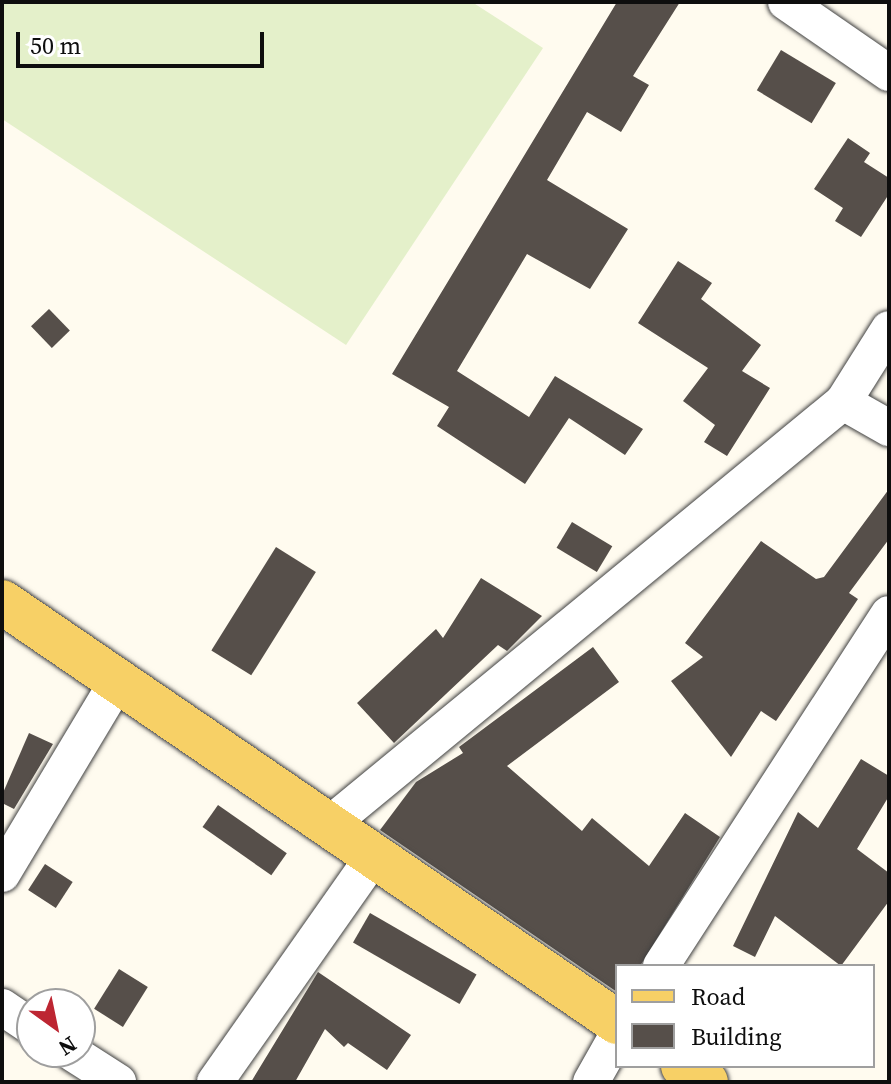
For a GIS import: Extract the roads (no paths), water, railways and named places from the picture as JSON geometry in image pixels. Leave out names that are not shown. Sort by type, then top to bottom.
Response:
[{"type":"main road","points":[[2,602],[615,1021]]},
{"type":"main road","points":[[686,1068],[706,1082]]},
{"type":"street","points":[[786,2],[889,73]]},
{"type":"street","points":[[330,824],[843,402],[889,329]]},
{"type":"street","points":[[843,402],[889,428]]},
{"type":"street","points":[[662,964],[889,614]]},
{"type":"street","points":[[2,874],[118,680]]},
{"type":"street","points":[[215,1082],[373,857]]},
{"type":"street","points":[[591,1082],[615,1040]]},
{"type":"street","points":[[96,1068],[118,1082]]}]
